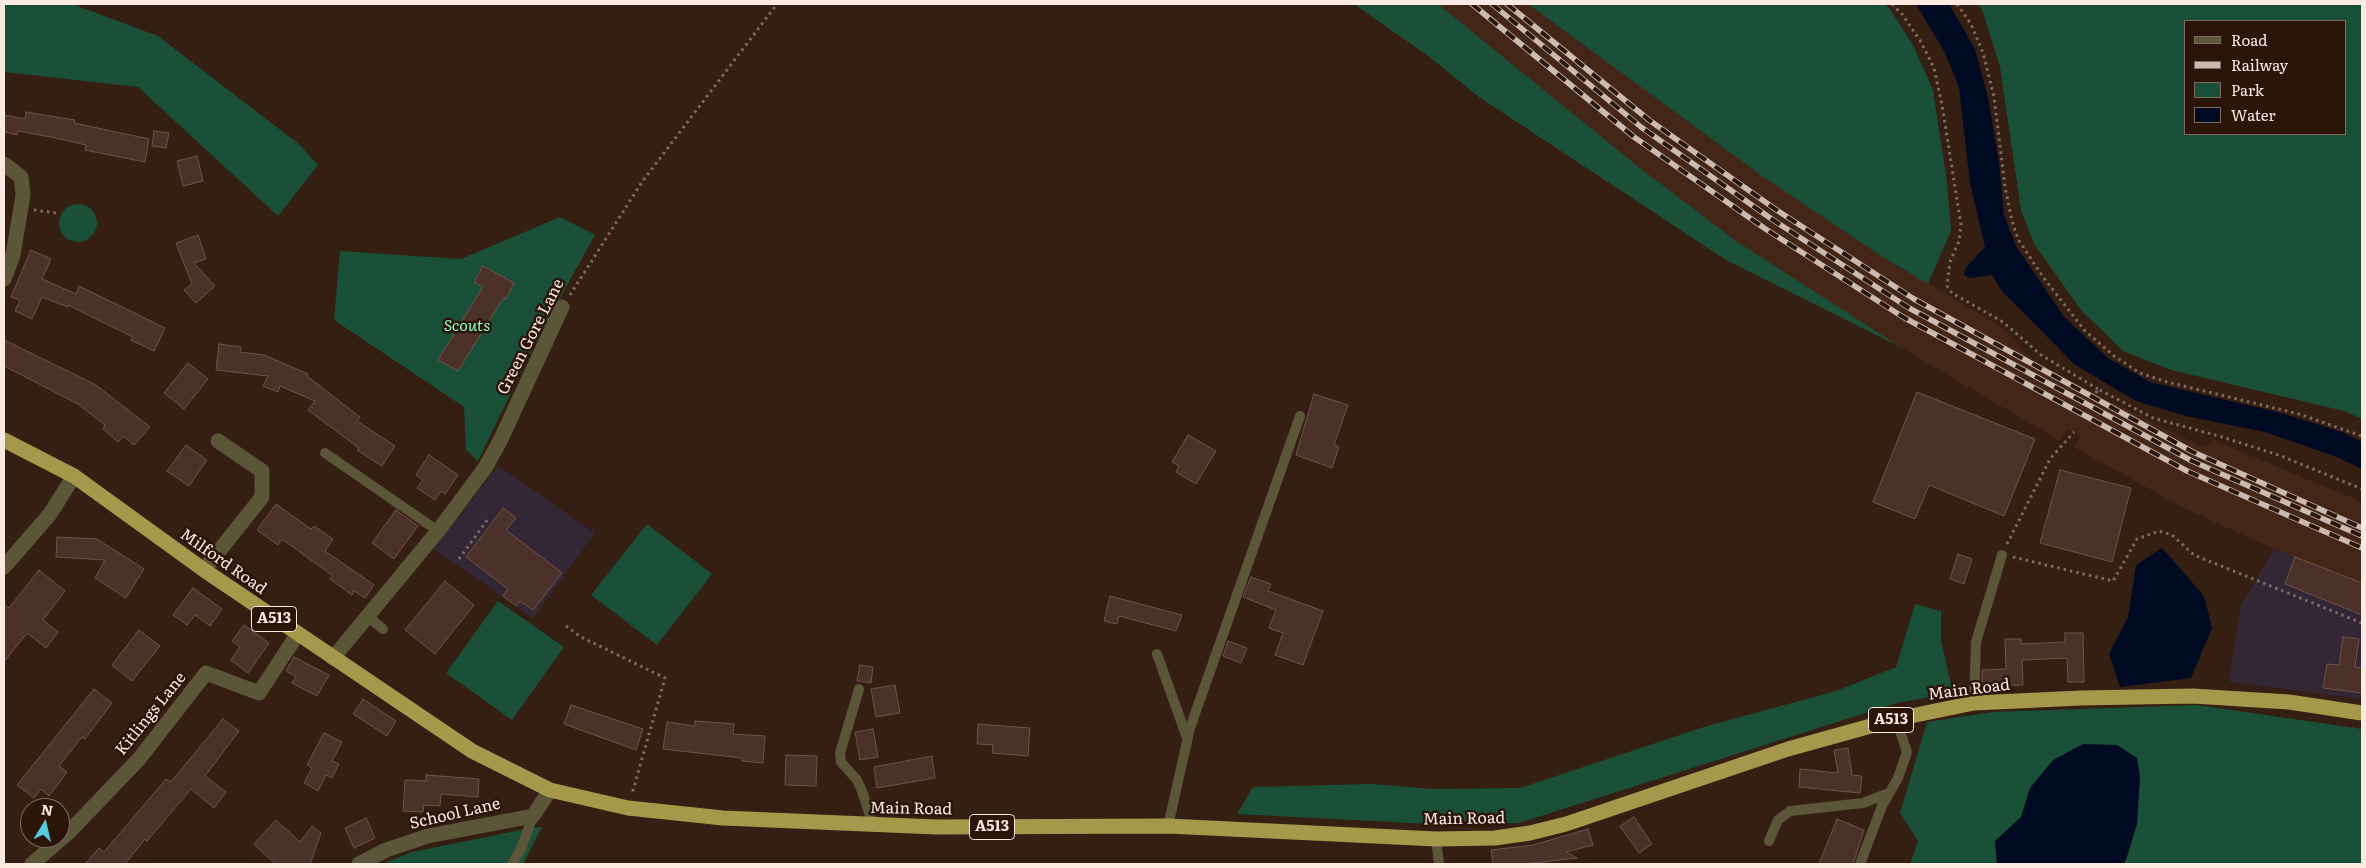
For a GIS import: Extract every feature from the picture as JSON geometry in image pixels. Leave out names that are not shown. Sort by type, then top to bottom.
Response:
[{"type":"highway","name":"Milford Road","points":[[4,440],[74,476],[297,635],[472,751],[550,790]]},
{"type":"highway","name":"Main Road","points":[[550,790],[628,808],[723,818],[936,828],[1168,826],[1436,838],[1495,838],[1530,833],[1557,826],[1788,749],[1896,718],[1974,703],[2081,698],[2193,696],[2289,702],[2362,713]]},
{"type":"street","points":[[4,164],[21,177],[23,195],[13,255],[4,279]]},
{"type":"street","name":"Green Gore Lane","points":[[333,658],[463,500],[500,441],[562,307]]},
{"type":"street","points":[[204,570],[262,497],[262,471],[218,441]]},
{"type":"street","points":[[4,567],[50,514],[74,476]]},
{"type":"street","name":"Kitlings Lane","points":[[32,864],[69,832],[139,759],[206,673],[259,693],[297,635]]},
{"type":"street","points":[[533,816],[550,790]]},
{"type":"street","name":"School Lane","points":[[359,864],[386,850],[428,836],[533,816]]},
{"type":"lane","points":[[1168,826],[1187,738],[1300,416]]},
{"type":"lane","points":[[325,453],[438,531]]},
{"type":"lane","points":[[1974,703],[1976,642],[2002,554]]},
{"type":"lane","points":[[367,616],[383,629]]},
{"type":"lane","points":[[1157,654],[1187,738]]},
{"type":"lane","points":[[859,689],[840,753],[841,762],[857,780],[862,791],[872,825]]},
{"type":"lane","points":[[1860,864],[1882,806],[1898,778],[1907,752],[1896,718]]},
{"type":"lane","points":[[1769,841],[1778,820],[1790,811],[1812,807],[1863,803],[1889,793]]},
{"type":"lane","points":[[512,864],[521,849],[533,816]]},
{"type":"lane","points":[[1436,838],[1439,864]]},
{"type":"path","name":"Green Gore Lane","points":[[562,307],[642,182],[776,4]]},
{"type":"path","points":[[1892,4],[1902,14],[1921,42],[1934,68],[1942,105],[1961,225],[1959,241],[1950,262],[1947,286],[1952,292],[2003,322],[2042,355],[2098,389],[2153,418],[2219,436],[2281,456],[2362,489]]},
{"type":"path","points":[[1957,4],[1971,24],[1983,53],[1994,97],[2005,187],[2018,239],[2054,291],[2085,331],[2114,356],[2140,373],[2167,382],[2299,414],[2362,436]]},
{"type":"path","points":[[2096,394],[2098,389]]},
{"type":"path","points":[[2074,432],[2050,459],[2002,554],[2113,581],[2138,539],[2160,531],[2172,534],[2194,555],[2362,623]]},
{"type":"path","points":[[458,559],[488,519]]},
{"type":"path","points":[[566,626],[581,636],[665,678],[628,808]]},
{"type":"shaded area","points":[[1354,4],[1528,4],[1762,176],[1878,254],[2000,326],[2031,359],[2205,448],[2213,440],[2362,502],[2362,583],[2274,549],[2182,507],[2074,447],[2081,436],[2068,429],[2060,441],[1902,348],[1726,260],[1479,97],[1431,58]]},
{"type":"shaded area","points":[[498,466],[595,533],[533,618],[434,549]]},
{"type":"shaded area","points":[[2274,549],[2362,583],[2362,699],[2229,682],[2241,605]]},
{"type":"green space","points":[[4,4],[72,4],[158,36],[300,145],[318,165],[278,216],[138,87],[4,72]]},
{"type":"green space","points":[[1354,4],[1438,4],[1636,165],[1736,241],[1902,348],[1726,260],[1479,97],[1431,58]]},
{"type":"green space","points":[[1528,4],[1884,4],[1889,8],[1913,45],[1933,90],[1947,182],[1951,231],[1928,284],[1878,254],[1762,176]]},
{"type":"green space","points":[[1977,4],[2362,4],[2362,419],[2344,411],[2171,370],[2123,351],[2081,310],[2034,244],[2021,210],[2000,67],[1982,9]]},
{"type":"green space","points":[[78,204],[92,209],[97,223],[92,237],[78,242],[64,237],[59,223],[64,209]]},
{"type":"green space","name":"Scouts","points":[[560,217],[595,235],[532,349],[478,461],[466,450],[464,407],[334,320],[340,251],[461,259]]},
{"type":"green space","points":[[647,524],[712,574],[657,645],[591,595]]},
{"type":"green space","points":[[498,601],[564,647],[512,720],[446,673]]},
{"type":"green space","points":[[1915,604],[1941,611],[1941,640],[1953,693],[1897,703],[1519,823],[1449,825],[1237,814],[1253,787],[1371,784],[1435,789],[1520,788],[1707,726],[1836,691],[1896,667]]},
{"type":"green space","points":[[2197,705],[2362,729],[2362,864],[2123,864],[2126,860],[2030,788],[2021,817],[1995,841],[1997,864],[1910,864],[1918,841],[1900,813],[1927,722],[1992,712]]},
{"type":"green space","points":[[542,827],[523,864],[382,864],[412,852]]},
{"type":"water","points":[[1916,4],[1949,4],[1975,49],[1988,98],[1999,163],[2004,215],[2016,246],[2064,317],[2108,358],[2150,382],[2281,413],[2342,432],[2362,442],[2362,469],[2337,457],[2265,432],[2186,416],[2136,401],[2074,364],[2002,291],[1992,275],[1969,278],[1964,275],[1966,267],[1985,247],[1970,183],[1959,87],[1944,51]]},
{"type":"water","points":[[2162,548],[2204,596],[2212,628],[2191,678],[2120,687],[2109,654],[2128,617],[2136,565]]},
{"type":"water","points":[[2083,744],[2117,745],[2137,758],[2140,777],[2137,824],[2126,860],[2123,864],[1997,864],[1995,841],[2021,817],[2030,788],[2053,760]]},
{"type":"building","points":[[26,112],[75,120],[74,123],[149,139],[145,162],[85,150],[86,145],[51,137],[18,131],[17,135],[4,132],[4,115],[25,119]]},
{"type":"building","points":[[154,131],[169,133],[166,148],[152,146]]},
{"type":"building","points":[[197,156],[203,181],[183,186],[177,161]]},
{"type":"building","points":[[198,235],[206,259],[194,263],[215,286],[196,303],[184,290],[192,284],[176,243]]},
{"type":"building","points":[[31,250],[51,259],[42,279],[76,294],[79,286],[165,328],[154,351],[131,340],[133,337],[68,305],[68,307],[42,297],[32,319],[15,311],[20,300],[11,297]]},
{"type":"building","points":[[483,266],[514,283],[506,299],[503,298],[458,371],[438,360],[483,287],[474,282]]},
{"type":"building","points":[[4,340],[96,385],[150,427],[134,445],[123,436],[118,442],[103,429],[105,425],[78,404],[4,366]]},
{"type":"building","points":[[219,344],[241,347],[240,352],[264,355],[308,374],[307,376],[360,417],[357,421],[395,446],[382,466],[357,450],[359,448],[308,410],[315,401],[280,386],[278,392],[263,386],[268,376],[216,370]]},
{"type":"building","points":[[188,363],[208,379],[184,409],[164,393]]},
{"type":"building","points":[[1917,392],[2035,439],[2004,516],[1929,485],[1915,519],[1873,502]]},
{"type":"building","points":[[1314,394],[1348,405],[1334,445],[1339,447],[1332,468],[1296,455]]},
{"type":"building","points":[[1188,435],[1216,451],[1196,484],[1176,472],[1179,466],[1172,462]]},
{"type":"building","points":[[186,445],[207,460],[189,486],[167,471]]},
{"type":"building","points":[[429,455],[458,475],[445,494],[441,491],[435,500],[417,488],[423,480],[416,475]]},
{"type":"building","points":[[2060,470],[2131,488],[2112,562],[2040,543]]},
{"type":"building","points":[[276,504],[311,529],[314,526],[333,539],[325,551],[374,585],[365,598],[354,591],[352,595],[330,579],[333,576],[282,539],[278,545],[257,530]]},
{"type":"building","points":[[503,508],[516,518],[506,530],[562,573],[533,610],[520,601],[516,606],[503,596],[508,589],[466,557]]},
{"type":"building","points":[[396,510],[418,526],[394,559],[372,543]]},
{"type":"building","points":[[57,537],[97,539],[144,569],[126,598],[95,578],[105,560],[56,557]]},
{"type":"building","points":[[1958,554],[1972,559],[1964,584],[1950,579]]},
{"type":"building","points":[[2295,557],[2362,583],[2362,615],[2285,584]]},
{"type":"building","points":[[39,570],[65,591],[43,620],[58,632],[46,648],[27,633],[4,662],[4,604],[9,608]]},
{"type":"building","points":[[1251,577],[1271,584],[1268,591],[1323,611],[1303,665],[1275,655],[1283,633],[1269,628],[1276,610],[1243,597]]},
{"type":"building","points":[[445,581],[474,605],[435,654],[405,630]]},
{"type":"building","points":[[193,588],[222,609],[210,626],[195,615],[187,625],[173,615]]},
{"type":"building","points":[[1110,596],[1182,615],[1176,631],[1119,616],[1117,624],[1104,621]]},
{"type":"building","points":[[244,625],[269,643],[248,673],[231,660],[240,647],[232,641]]},
{"type":"building","points":[[139,630],[160,646],[132,681],[112,665]]},
{"type":"building","points":[[2065,633],[2083,633],[2084,682],[2068,682],[2067,658],[2022,660],[2023,685],[1982,686],[1982,670],[2006,669],[2005,639],[2021,639],[2021,644],[2065,642]]},
{"type":"building","points":[[2343,637],[2359,639],[2355,667],[2362,668],[2362,693],[2323,688],[2327,664],[2339,665]]},
{"type":"building","points":[[1228,641],[1247,648],[1241,663],[1223,656]]},
{"type":"building","points":[[294,657],[329,675],[317,696],[292,683],[296,677],[286,671]]},
{"type":"building","points":[[860,665],[873,667],[871,683],[857,681]]},
{"type":"building","points":[[895,685],[900,713],[876,717],[871,689]]},
{"type":"building","points":[[94,689],[112,703],[85,739],[82,737],[59,766],[67,772],[49,796],[41,789],[34,798],[17,785]]},
{"type":"building","points":[[363,699],[396,721],[387,736],[353,714]]},
{"type":"building","points":[[571,705],[643,729],[636,750],[564,724]]},
{"type":"building","points":[[223,719],[239,731],[205,776],[226,792],[214,808],[191,789],[147,841],[145,839],[125,864],[85,864],[99,848],[104,852],[166,779],[171,782]]},
{"type":"building","points":[[695,721],[734,724],[733,734],[765,736],[763,763],[742,761],[742,758],[663,749],[667,722],[695,726]]},
{"type":"building","points":[[978,724],[1030,728],[1028,756],[992,753],[993,745],[977,744]]},
{"type":"building","points":[[873,729],[878,757],[860,760],[855,732]]},
{"type":"building","points":[[324,733],[342,742],[332,761],[339,764],[332,778],[326,775],[318,791],[304,783],[312,768],[307,765]]},
{"type":"building","points":[[1848,748],[1852,775],[1862,776],[1860,793],[1799,787],[1800,769],[1838,773],[1834,750]]},
{"type":"building","points":[[786,755],[817,756],[816,786],[785,785]]},
{"type":"building","points":[[932,756],[935,778],[877,788],[874,767]]},
{"type":"building","points":[[426,775],[479,779],[478,797],[441,794],[440,806],[424,805],[423,812],[403,811],[405,780],[426,781]]},
{"type":"building","points":[[1634,817],[1652,844],[1639,853],[1620,826]]},
{"type":"building","points":[[366,818],[375,838],[354,848],[345,828]]},
{"type":"building","points":[[1837,819],[1864,830],[1853,864],[1819,864]]},
{"type":"building","points":[[276,820],[300,842],[312,826],[321,833],[310,864],[275,864],[254,844]]},
{"type":"building","points":[[1588,829],[1593,845],[1566,852],[1577,858],[1525,864],[1493,864],[1491,850],[1533,845]]},
{"type":"railway","points":[[1472,4],[1634,137],[1767,230],[1903,317],[2187,471],[2362,548]]},
{"type":"railway","points":[[1492,4],[1641,127],[1773,220],[1909,308],[2192,461],[2362,536]]},
{"type":"railway","points":[[1507,4],[1649,120],[1778,211],[1914,299],[2193,452],[2362,528]]}]
